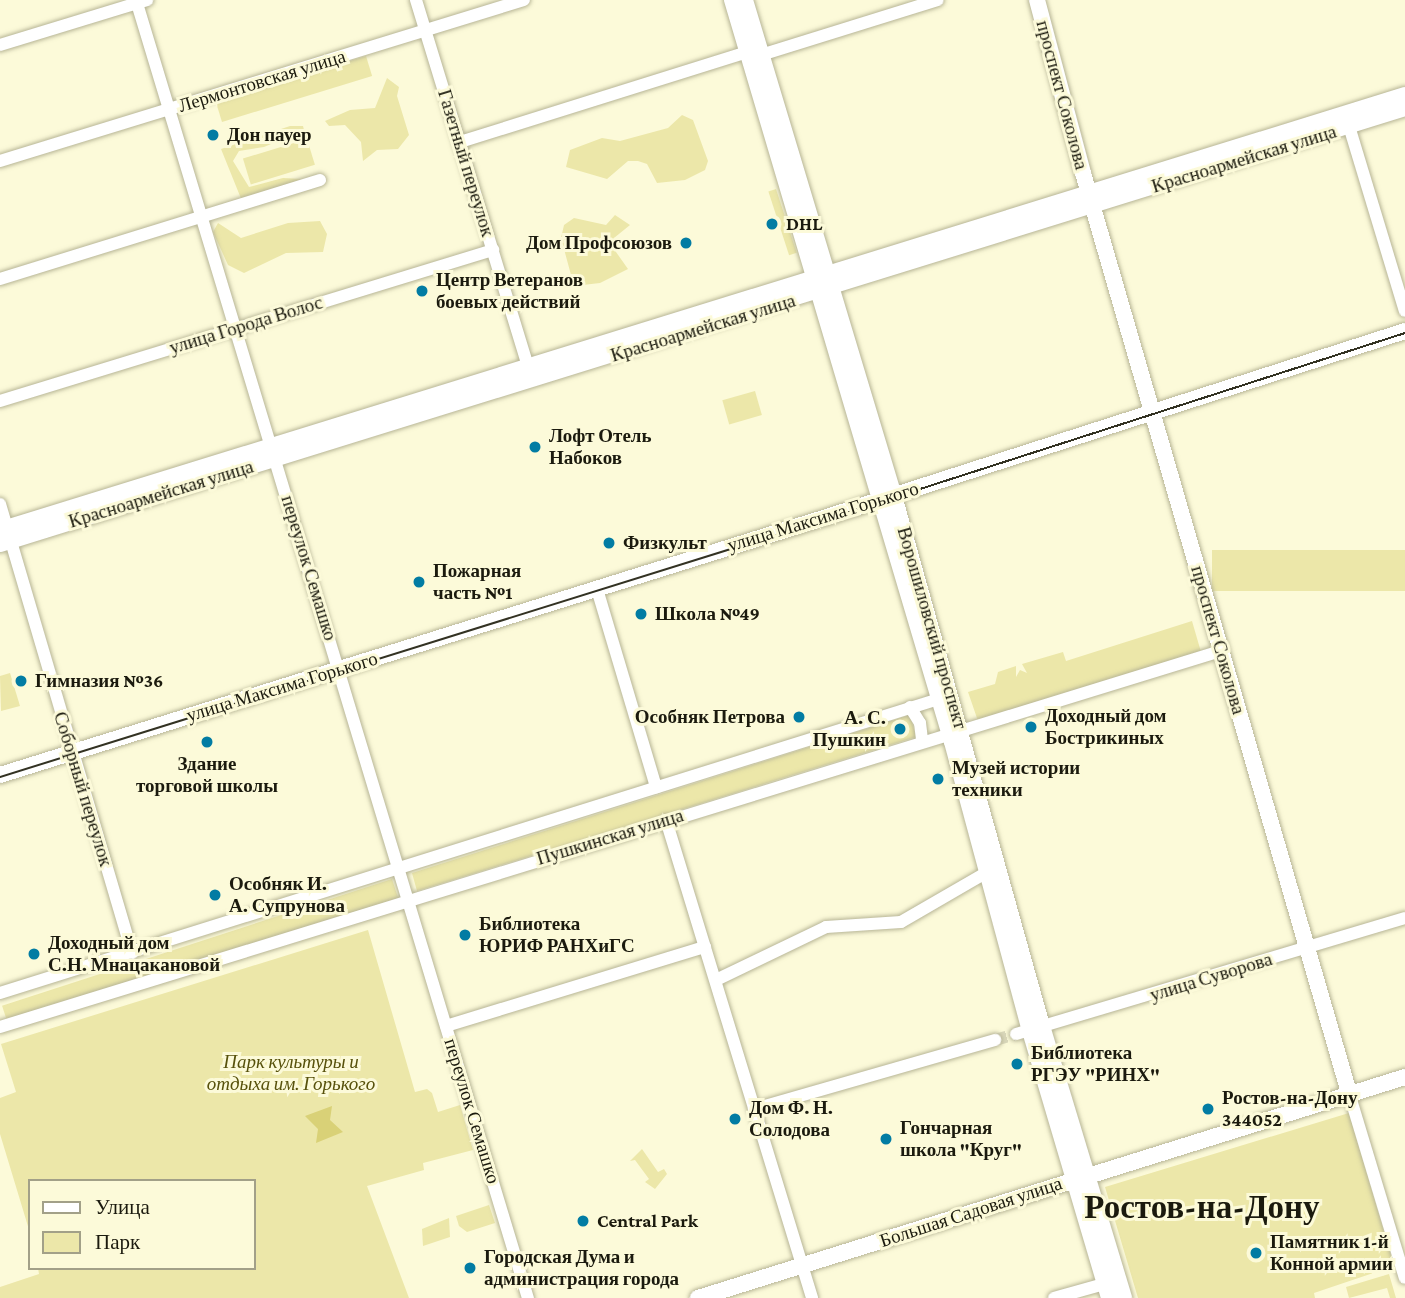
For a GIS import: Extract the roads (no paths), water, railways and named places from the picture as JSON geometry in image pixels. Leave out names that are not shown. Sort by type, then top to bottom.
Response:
[{"type":"main road","name":"Ворошиловский проспект","points":[[732,0],[755,53]]},
{"type":"main road","name":"Ворошиловский проспект","points":[[745,0],[755,53],[955,731],[1029,1031]]},
{"type":"main road","name":"проспект Соколова","points":[[1037,0],[1091,201],[1350,1098]]},
{"type":"main road","name":"Красноармейская улица","points":[[5,536],[1091,201],[1405,95]]},
{"type":"main road","name":"Красноармейская улица","points":[[1091,201],[1405,108]]},
{"type":"main road","name":"Красноармейская улица","points":[[274,453],[528,367],[824,285]]},
{"type":"main road","name":"улица Максима Горького","points":[[0,775],[887,498],[1405,331]]},
{"type":"main road","name":"Ворошиловский проспект","points":[[955,731],[1029,1031],[1124,1298]]},
{"type":"main road","name":"Большая Садовая улица","points":[[698,1298],[802,1270],[1350,1098],[1405,1077]]},
{"type":"main road","name":"Большая Садовая улица","points":[[1350,1098],[1405,1087]]},
{"type":"main road","name":"Ворошиловский проспект","points":[[1082,1182],[1107,1291]]},
{"type":"main road","name":"Большая Садовая улица","points":[[730,1298],[802,1270]]},
{"type":"street","name":"Газетный переулок","points":[[416,0],[528,367]]},
{"type":"street","name":"Лермонтовская улица","points":[[0,161],[524,0]]},
{"type":"street","points":[[460,142],[939,0]]},
{"type":"street","points":[[0,45],[140,1]]},
{"type":"street","name":"переулок Семашко","points":[[140,1],[170,109],[341,669],[528,1298]]},
{"type":"street","points":[[1349,126],[1405,311]]},
{"type":"street","points":[[0,279],[320,180]]},
{"type":"street","name":"улица Города Волос","points":[[0,401],[493,250]]},
{"type":"street","name":"Соборный переулок","points":[[0,504],[5,536],[132,953]]},
{"type":"street","points":[[597,589],[656,787]]},
{"type":"street","name":"Пушкинская улица","points":[[0,1027],[922,740],[1222,651]]},
{"type":"street","name":"Пушкинская улица","points":[[0,993],[400,870],[945,697]]},
{"type":"street","points":[[910,707],[920,723],[922,740]]},
{"type":"street","points":[[666,820],[812,1298]]},
{"type":"street","points":[[716,980],[826,927],[901,922],[989,870]]},
{"type":"street","name":"улица Суворова","points":[[1029,1031],[1405,918]]},
{"type":"street","points":[[446,1026],[705,947]]},
{"type":"street","points":[[754,1109],[995,1040]]},
{"type":"street","name":"проспект Соколова","points":[[1350,1098],[1401,1253],[1405,1278]]},
{"type":"street","points":[[1054,1298],[1107,1291]]},
{"type":"tunnel","points":[[995,1040],[1016,1034]]},
{"type":"tram line","points":[[0,777],[833,517],[1405,333]]},
{"type":"place","name":"Дон пауер","points":[[213,135]]},
{"type":"place","name":"DHL","points":[[772,224]]},
{"type":"place","name":"Дом Профсоюзов","points":[[686,243]]},
{"type":"place","name":"Центр Ветеранов боевых действий","points":[[422,291]]},
{"type":"place","name":"Лофт Отель Набоков","points":[[535,447]]},
{"type":"place","name":"Физкульт","points":[[609,543]]},
{"type":"place","name":"Пожарная часть №1","points":[[419,582]]},
{"type":"place","name":"Школа №49","points":[[641,614]]},
{"type":"place","name":"Гимназия №36","points":[[21,681]]},
{"type":"place","name":"Особняк Петрова","points":[[799,717]]},
{"type":"place","name":"Доходный дом Бострикиных","points":[[1031,727]]},
{"type":"place","name":"А. С. Пушкин","points":[[900,729]]},
{"type":"place","name":"Здание торговой школы","points":[[207,742]]},
{"type":"place","name":"Музей истории техники","points":[[938,779]]},
{"type":"place","name":"Особняк И. А. Супрунова","points":[[215,895]]},
{"type":"place","name":"Библиотека ЮРИФ РАНХиГС","points":[[465,935]]},
{"type":"place","name":"Доходный дом С.Н. Мнацакановой","points":[[34,954]]},
{"type":"place","name":"Библиотека РГЭУ \"РИНХ\"","points":[[1017,1064]]},
{"type":"place","name":"Ростов-на-Дону 344052","points":[[1208,1109]]},
{"type":"place","name":"Дом Ф. Н. Солодова","points":[[735,1119]]},
{"type":"place","name":"Гончарная школа \"Круг\"","points":[[886,1139]]},
{"type":"place","name":"Central Park","points":[[583,1221]]},
{"type":"place","name":"Памятник 1-й Конной армии","points":[[1256,1253]]},
{"type":"place","name":"Городская Дума и администрация города","points":[[470,1268]]},
{"type":"district","name":"Ростов-на-Дону","points":[[1202,1207]]},
{"type":"park label","name":"Парк культуры и отдыха им. Горького","points":[[291,1073]]}]
